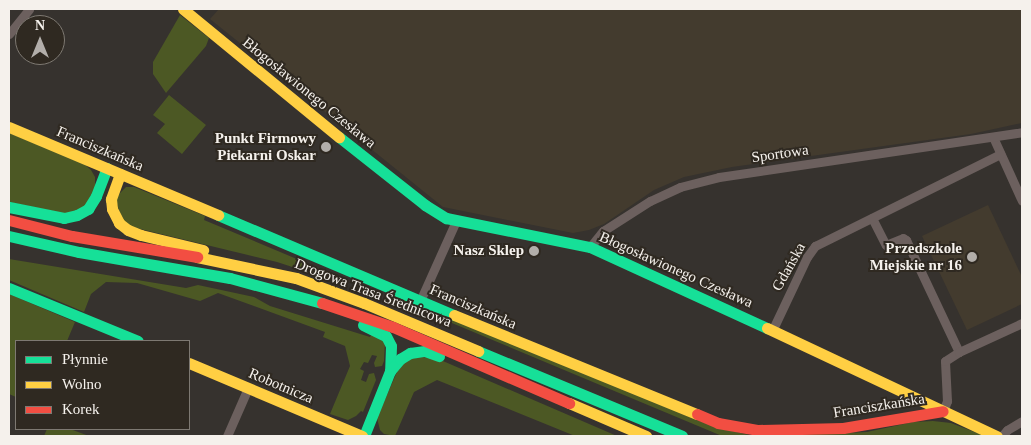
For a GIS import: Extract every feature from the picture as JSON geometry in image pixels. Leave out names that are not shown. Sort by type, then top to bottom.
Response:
[{"type":"street","points":[[9,34],[29,9]]},
{"type":"street","name":"Błogosławionego Czesława","points":[[183,9],[381,171],[436,212],[456,221],[590,247],[630,263],[996,436]]},
{"type":"street","name":"Franciszkańska","points":[[9,127],[420,301],[701,417],[732,426],[758,430],[843,428],[943,411]]},
{"type":"street","name":"Sportowa","points":[[590,247],[603,231],[650,201],[680,187],[719,177],[1022,132]]},
{"type":"street","points":[[993,137],[1022,201]]},
{"type":"street","points":[[959,352],[906,240],[903,238],[886,245],[872,218],[1000,154]]},
{"type":"street","points":[[9,207],[64,218],[77,216],[88,209],[96,196],[107,168]]},
{"type":"street","points":[[120,174],[111,198],[112,209],[120,223],[128,230],[162,241],[198,248],[237,264]]},
{"type":"street","name":"Gdańska","points":[[772,331],[812,250],[820,242],[872,218]]},
{"type":"street","name":"Drogowa Trasa Średnicowa","points":[[9,220],[72,236],[237,264],[296,278],[364,303],[682,436]]},
{"type":"street","points":[[420,301],[456,221]]},
{"type":"street","name":"Drogowa Trasa Średnicowa","points":[[9,236],[63,249],[230,278],[316,301],[392,327],[646,436]]},
{"type":"street","points":[[9,288],[136,340]]},
{"type":"street","points":[[316,301],[335,313],[386,336],[391,346],[390,371]]},
{"type":"street","points":[[943,411],[947,401],[944,364],[949,358],[1022,323]]},
{"type":"street","points":[[363,436],[390,371],[400,359],[410,353],[425,351],[465,366],[502,375]]},
{"type":"street","name":"Robotnicza","points":[[190,363],[363,436]]},
{"type":"street","points":[[227,436],[248,388]]},
{"type":"street","points":[[1002,436],[1007,430],[1022,421]]},
{"type":"shaded area","points":[[219,9],[1022,9],[1022,123],[971,134],[732,167],[684,177],[654,190],[604,224],[589,230],[573,233],[443,207],[210,19]]},
{"type":"shaded area","name":"Przedszkole Miejskie nr 16","points":[[988,205],[1022,277],[1022,304],[967,330],[922,236]]},
{"type":"green space","points":[[180,15],[209,38],[206,46],[166,93],[153,74],[153,62]]},
{"type":"green space","points":[[169,95],[206,125],[182,154],[157,133],[165,124],[153,115]]},
{"type":"green space","points":[[9,133],[83,163],[91,170],[95,177],[95,188],[87,204],[72,215],[9,202]]},
{"type":"green space","points":[[126,187],[134,187],[205,216],[204,220],[323,270],[320,276],[277,262],[132,227],[122,221],[116,200]]},
{"type":"green space","points":[[9,259],[186,288],[198,285],[254,297],[270,306],[370,337],[373,332],[385,342],[384,361],[382,366],[375,367],[374,363],[377,356],[372,355],[368,363],[364,362],[360,369],[364,371],[361,380],[366,382],[369,374],[374,373],[376,380],[363,412],[361,411],[348,420],[330,414],[350,366],[345,346],[323,337],[325,332],[218,293],[200,301],[137,283],[106,282],[91,294],[84,312],[9,280]]},
{"type":"green space","points":[[393,293],[715,427],[749,435],[822,434],[867,432],[913,422],[933,421],[951,423],[985,436],[722,436],[392,298]]},
{"type":"green space","points":[[9,294],[75,322],[67,340],[15,340],[15,397],[9,394]]},
{"type":"green space","points":[[420,357],[436,358],[617,436],[575,436],[437,380],[414,392],[395,436],[384,434],[380,430],[377,418],[400,365],[409,359]]},
{"type":"green space","points":[[47,430],[73,430],[89,436],[44,436]]},
{"type":"traffic: fast","points":[[339,137],[425,205],[446,218],[590,247],[767,328]]},
{"type":"traffic: fast","points":[[9,207],[64,218],[77,215],[88,209],[96,196],[107,168]]},
{"type":"traffic: fast","points":[[218,215],[454,315]]},
{"type":"traffic: fast","points":[[9,236],[79,252],[230,278],[322,303]]},
{"type":"traffic: fast","points":[[9,288],[136,340]]},
{"type":"traffic: fast","points":[[363,325],[386,336],[391,346],[390,371]]},
{"type":"traffic: fast","points":[[364,436],[390,371],[400,359],[410,353],[425,351],[439,356]]},
{"type":"traffic: fast","points":[[478,351],[682,436]]},
{"type":"traffic: slow","points":[[183,9],[339,137]]},
{"type":"traffic: slow","points":[[9,127],[218,215]]},
{"type":"traffic: slow","points":[[120,174],[111,199],[112,209],[119,223],[128,230],[141,235],[203,250]]},
{"type":"traffic: slow","points":[[197,257],[296,278],[364,303],[478,351]]},
{"type":"traffic: slow","points":[[454,315],[697,414]]},
{"type":"traffic: slow","points":[[767,328],[997,436]]},
{"type":"traffic: slow","points":[[190,363],[362,436]]},
{"type":"traffic: slow","points":[[569,403],[646,436]]},
{"type":"traffic: jam","points":[[9,220],[72,236],[197,257]]},
{"type":"traffic: jam","points":[[322,303],[393,327],[569,403]]},
{"type":"traffic: jam","points":[[697,414],[718,423],[758,430],[843,428],[943,411]]},
{"type":"place","name":"Punkt Firmowy Piekarni Oskar","points":[[326,147]]},
{"type":"place","name":"Nasz Sklep","points":[[534,251]]},
{"type":"place","name":"Przedszkole Miejskie nr 16","points":[[972,257]]}]
